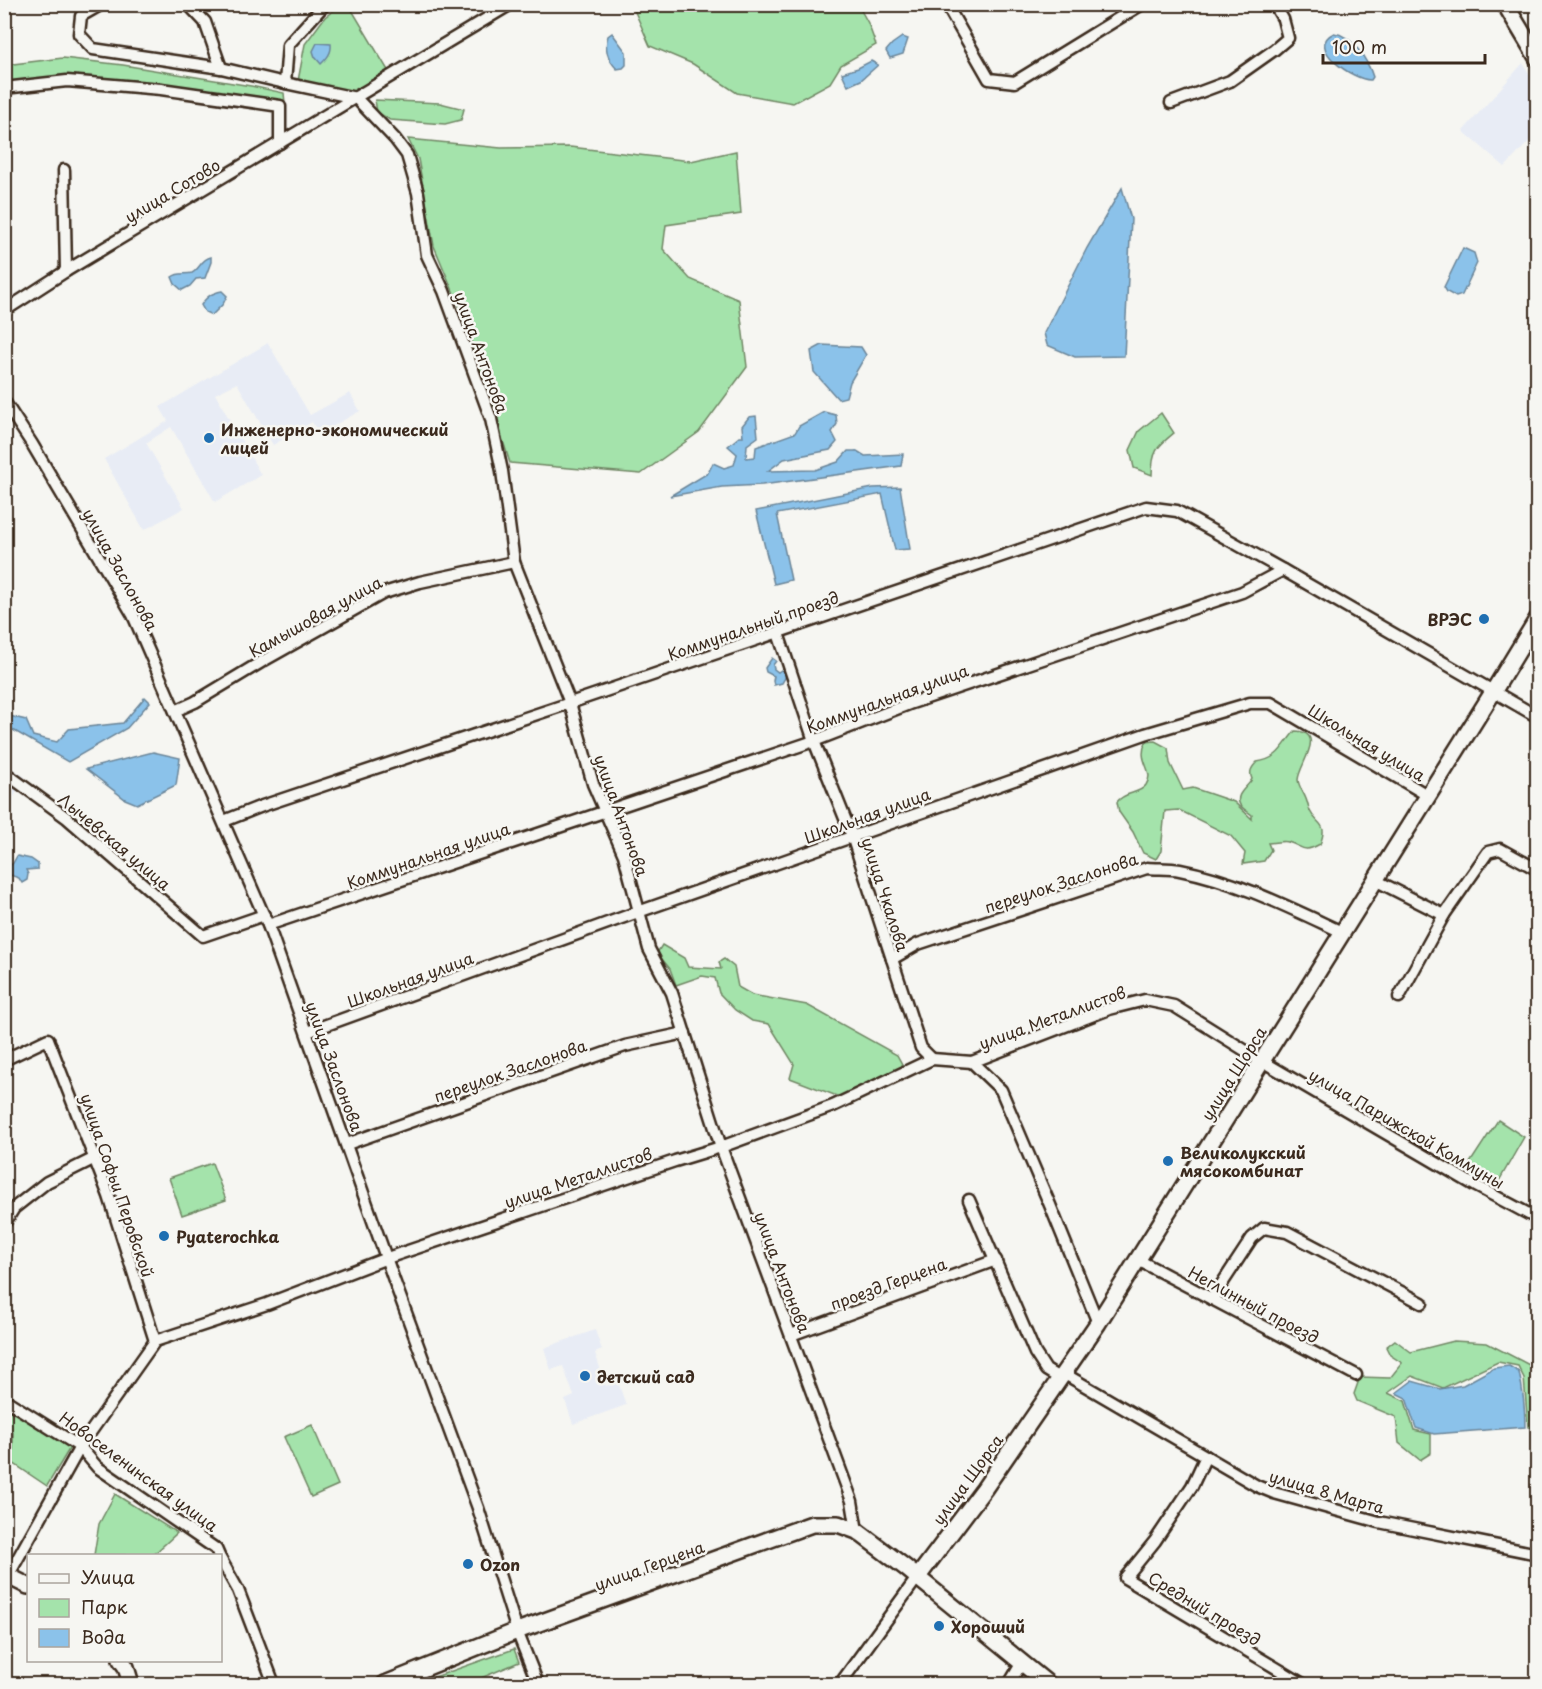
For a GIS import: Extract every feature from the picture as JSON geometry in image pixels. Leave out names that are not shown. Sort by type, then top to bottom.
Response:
[{"type":"street","points":[[102,4],[81,16],[79,34],[93,49],[221,68],[356,98]]},
{"type":"street","points":[[188,4],[205,22],[221,68]]},
{"type":"street","points":[[285,83],[288,45],[325,4]]},
{"type":"street","name":"улица Сотово","points":[[4,311],[66,271],[511,4]]},
{"type":"street","points":[[946,4],[989,79],[1015,82],[1142,4]]},
{"type":"street","points":[[1171,103],[1230,81],[1288,38],[1283,19],[1274,4]]},
{"type":"street","points":[[1505,4],[1538,59]]},
{"type":"street","points":[[4,88],[67,81],[160,89],[280,106],[280,143]]},
{"type":"street","name":"улица Антонова","points":[[356,98],[407,155],[418,193],[428,255],[444,291],[491,418],[502,471],[514,562],[570,703],[593,784],[624,855],[649,949],[672,993],[721,1147],[852,1501],[857,1531]]},
{"type":"street","points":[[64,170],[66,271]]},
{"type":"street","name":"улица Заслонова","points":[[4,401],[133,615],[266,920],[478,1508],[518,1631],[538,1684]]},
{"type":"street","name":"Коммунальный проезд","points":[[224,821],[262,806],[1146,507],[1178,511],[1283,570]]},
{"type":"street","name":"Камышовая улица","points":[[175,711],[195,702],[262,661],[384,593],[420,582],[514,562]]},
{"type":"street","points":[[1283,570],[1538,717]]},
{"type":"street","name":"Коммунальная улица","points":[[203,936],[266,920],[606,812],[814,741],[909,704],[1242,592],[1283,570]]},
{"type":"street","name":"улица Щорса","points":[[840,1684],[984,1489],[1098,1323],[1538,618]]},
{"type":"street","name":"улица Чкалова","points":[[778,633],[814,741],[852,836],[921,1048],[932,1059]]},
{"type":"street","name":"Школьная улица","points":[[307,1032],[852,836],[1145,734],[1250,703],[1271,703],[1427,795]]},
{"type":"street","name":"Лычевская улица","points":[[4,772],[67,818],[203,936]]},
{"type":"street","points":[[1399,997],[1444,915],[1488,852],[1500,849],[1538,870]]},
{"type":"street","name":"переулок Заслонова","points":[[892,959],[918,944],[1148,868],[1178,869],[1224,881],[1259,894],[1342,933]]},
{"type":"street","points":[[1375,880],[1444,915]]},
{"type":"street","name":"улица Металлистов","points":[[155,1341],[267,1304],[387,1257],[721,1147],[833,1106],[932,1059],[972,1062],[1109,1009],[1144,1000],[1174,1006],[1262,1061]]},
{"type":"street","name":"переулок Заслонова","points":[[347,1144],[625,1046],[685,1033]]},
{"type":"street","name":"улица Софьи Перовской","points":[[4,1060],[48,1039],[109,1196],[155,1341]]},
{"type":"street","name":"улица Парижской Коммуны","points":[[1262,1061],[1476,1186],[1538,1219]]},
{"type":"street","points":[[972,1062],[1001,1090],[1098,1323]]},
{"type":"street","points":[[4,1224],[14,1208],[47,1182],[95,1158]]},
{"type":"street","points":[[969,1200],[1035,1353],[1046,1370],[1061,1376]]},
{"type":"street","points":[[1212,1299],[1252,1238],[1264,1228],[1287,1232],[1422,1303]]},
{"type":"street","name":"проезд Герцена","points":[[791,1335],[996,1260]]},
{"type":"street","name":"Неглинный проезд","points":[[1138,1260],[1356,1375]]},
{"type":"street","points":[[27,1586],[6,1575],[80,1447],[155,1341]]},
{"type":"street","name":"улица 8 Марта","points":[[1061,1376],[1257,1486],[1274,1493],[1379,1522],[1538,1554]]},
{"type":"street","name":"Новоселенинская улица","points":[[4,1399],[80,1447],[98,1467],[216,1549],[218,1554]]},
{"type":"street","name":"Средний проезд","points":[[1206,1456],[1185,1495],[1155,1541],[1125,1578],[1303,1684]]},
{"type":"street","name":"улица Герцена","points":[[385,1684],[518,1631],[812,1524],[838,1524],[857,1531],[1048,1684]]},
{"type":"street","name":"Новоселенинская улица","points":[[222,1561],[238,1590],[274,1684]]},
{"type":"street","points":[[122,1662],[131,1684]]},
{"type":"street","points":[[1009,1684],[1021,1664]]},
{"type":"shaded area","points":[[1523,63],[1537,87],[1537,133],[1505,167],[1463,131]]},
{"type":"shaded area","name":"Инженерно-экономический лицей","points":[[268,343],[310,415],[350,393],[360,411],[319,434],[312,422],[273,445],[237,383],[215,394],[261,475],[215,502],[171,427],[146,443],[184,508],[144,530],[104,459],[168,421],[160,407]]},
{"type":"shaded area","points":[[5,764],[25,777],[5,813]]},
{"type":"shaded area","name":"детский сад","points":[[595,1330],[602,1350],[595,1353],[606,1386],[618,1382],[626,1405],[573,1424],[565,1400],[574,1396],[563,1366],[551,1370],[544,1348]]},
{"type":"green space","points":[[341,5],[349,5],[389,72],[354,93],[298,81],[305,44],[325,17]]},
{"type":"green space","points":[[632,5],[858,5],[876,45],[841,65],[830,83],[793,103],[737,93],[693,64],[650,46]]},
{"type":"green space","points":[[63,58],[123,65],[251,86],[284,93],[285,103],[223,93],[77,77],[50,77],[5,85],[5,65]]},
{"type":"green space","points":[[375,100],[440,103],[464,109],[461,120],[445,124],[390,120],[377,112]]},
{"type":"green space","points":[[408,139],[501,148],[570,147],[691,161],[736,151],[741,214],[666,225],[663,249],[690,279],[739,300],[747,367],[699,432],[641,474],[510,463],[463,315],[434,246],[418,159]]},
{"type":"green space","points":[[1161,413],[1174,433],[1163,442],[1154,455],[1152,475],[1134,468],[1130,450],[1139,431]]},
{"type":"green space","points":[[1295,731],[1305,733],[1309,737],[1309,751],[1298,780],[1309,810],[1321,824],[1323,832],[1320,844],[1303,849],[1286,841],[1268,843],[1271,850],[1264,861],[1243,864],[1245,853],[1231,836],[1179,810],[1165,811],[1161,851],[1156,859],[1143,853],[1133,832],[1119,812],[1117,802],[1146,785],[1149,775],[1143,755],[1146,742],[1155,741],[1168,748],[1170,763],[1183,790],[1193,788],[1234,802],[1252,819],[1252,815],[1240,805],[1239,797],[1252,779],[1252,768],[1257,762],[1275,755]]},
{"type":"green space","points":[[662,945],[684,958],[688,967],[721,969],[719,962],[724,959],[734,967],[738,987],[752,995],[807,1005],[897,1055],[903,1066],[842,1098],[790,1078],[794,1064],[769,1024],[752,1021],[735,1010],[719,993],[715,978],[702,976],[676,985],[670,969],[657,953]]},
{"type":"green space","points":[[1498,1120],[1524,1137],[1495,1188],[1466,1169]]},
{"type":"green space","points":[[212,1163],[226,1200],[182,1215],[169,1178]]},
{"type":"green space","points":[[1395,1340],[1411,1352],[1454,1341],[1487,1343],[1537,1369],[1537,1428],[1528,1427],[1524,1378],[1518,1366],[1498,1362],[1443,1388],[1412,1376],[1388,1393],[1405,1401],[1414,1430],[1431,1434],[1431,1453],[1420,1460],[1399,1443],[1396,1417],[1357,1401],[1354,1394],[1360,1377],[1390,1378],[1402,1363],[1390,1355],[1386,1347]]},
{"type":"green space","points":[[4,1407],[71,1446],[47,1486],[13,1463],[13,1432],[5,1426]]},
{"type":"green space","points":[[312,1425],[338,1485],[311,1497],[284,1437]]},
{"type":"green space","points":[[115,1494],[177,1533],[154,1554],[94,1554],[99,1524]]},
{"type":"green space","points":[[514,1649],[519,1662],[467,1684],[415,1684]]},
{"type":"water","points":[[612,33],[626,52],[626,65],[623,68],[617,69],[608,54],[606,45],[608,36]]},
{"type":"water","points":[[1334,33],[1347,38],[1358,50],[1371,71],[1373,77],[1371,80],[1363,79],[1344,69],[1328,54],[1325,46],[1326,39]]},
{"type":"water","points":[[902,37],[908,39],[903,54],[890,58],[886,51]]},
{"type":"water","points":[[317,43],[331,44],[330,53],[321,64],[313,51]]},
{"type":"water","points":[[871,61],[878,65],[861,80],[848,86],[842,73]]},
{"type":"water","points":[[1122,188],[1131,219],[1124,356],[1075,357],[1047,345],[1044,333],[1087,248]]},
{"type":"water","points":[[1463,248],[1474,253],[1477,263],[1462,295],[1456,297],[1447,292],[1444,287]]},
{"type":"water","points":[[211,257],[205,278],[196,279],[182,290],[175,284],[172,277],[192,273]]},
{"type":"water","points":[[222,291],[227,296],[223,304],[212,315],[205,312],[201,305],[203,302],[210,295]]},
{"type":"water","points":[[822,345],[861,347],[866,355],[850,382],[846,397],[838,399],[814,372],[811,351]]},
{"type":"water","points":[[824,412],[836,415],[837,424],[832,432],[837,442],[830,450],[784,459],[768,471],[815,470],[838,462],[848,451],[857,451],[865,456],[903,454],[901,466],[762,485],[722,487],[670,496],[708,473],[713,463],[724,468],[734,465],[737,454],[728,446],[739,437],[743,437],[742,426],[749,417],[756,416],[758,437],[747,445],[746,458],[755,457],[756,447],[795,433],[799,426]]},
{"type":"water","points":[[900,487],[910,549],[895,550],[882,494],[777,514],[791,580],[774,584],[756,511],[873,488]]},
{"type":"water","points":[[772,658],[776,661],[773,665],[774,669],[778,672],[781,670],[786,672],[782,683],[774,685],[774,676],[766,672],[765,668]]},
{"type":"water","points":[[145,697],[150,702],[127,728],[68,762],[6,726],[5,715],[26,720],[33,736],[57,742],[69,729],[123,723]]},
{"type":"water","points":[[153,752],[180,758],[176,785],[137,804],[125,799],[86,769]]},
{"type":"water","points":[[17,856],[31,859],[38,864],[38,869],[26,870],[27,880],[22,883],[19,878],[7,874],[7,868]]},
{"type":"water","points":[[1509,1366],[1519,1372],[1524,1399],[1525,1427],[1434,1434],[1416,1428],[1406,1398],[1396,1393],[1412,1381],[1440,1389],[1463,1385],[1494,1368]]},
{"type":"place","name":"Инженерно-экономический лицей","points":[[209,438]]},
{"type":"place","name":"ВРЭС","points":[[1484,619]]},
{"type":"place","name":"Великолукский мясокомбинат","points":[[1168,1161]]},
{"type":"place","name":"Pyaterochka","points":[[164,1236]]},
{"type":"place","name":"детский сад","points":[[585,1376]]},
{"type":"place","name":"Ozon","points":[[468,1564]]},
{"type":"place","name":"Хороший","points":[[939,1626]]}]
